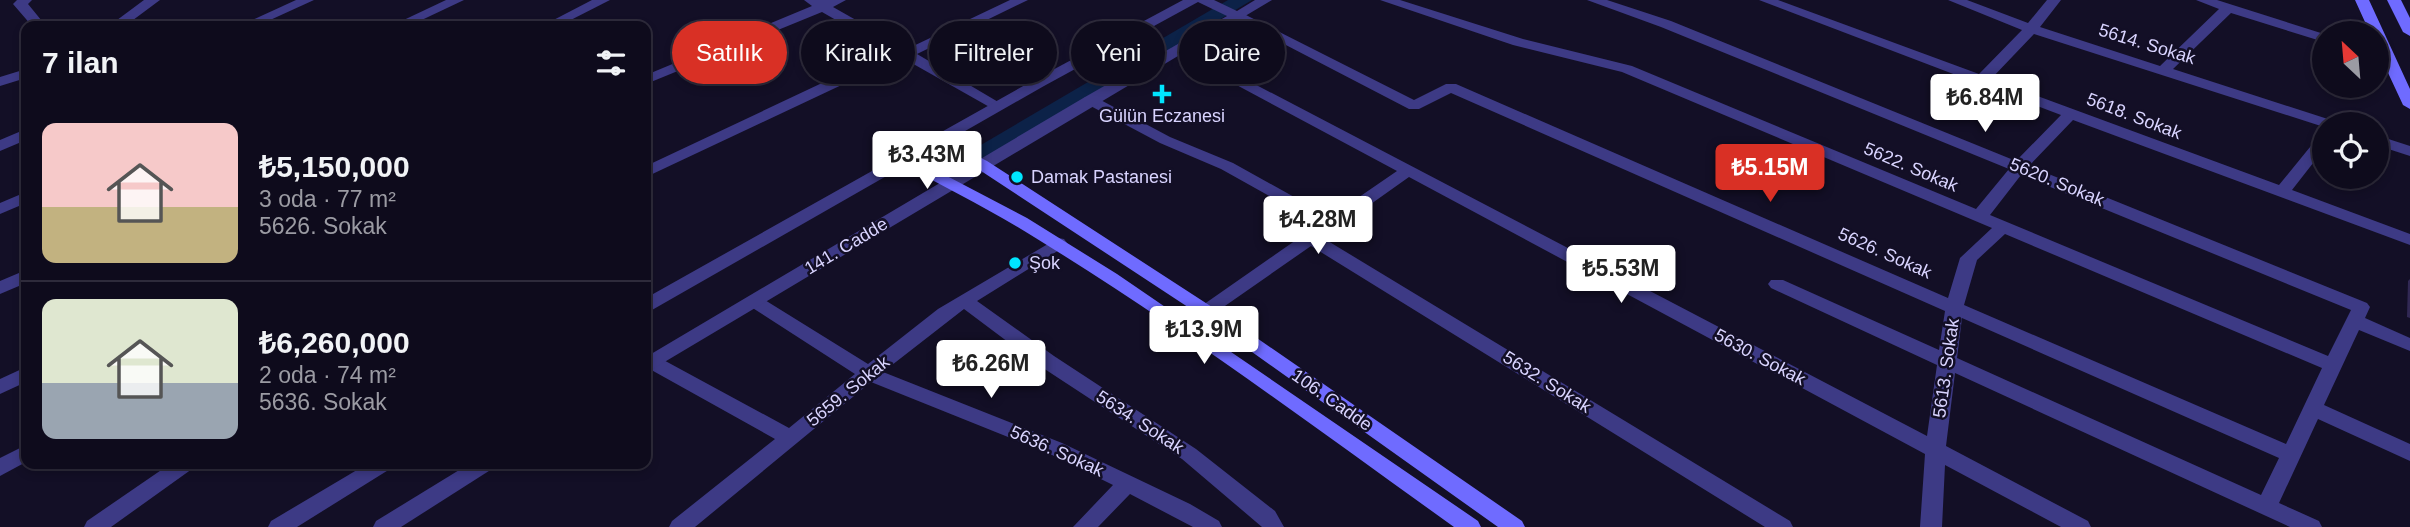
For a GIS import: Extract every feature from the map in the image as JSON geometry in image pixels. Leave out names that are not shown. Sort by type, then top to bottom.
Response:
[{"type":"main road","points":[[2362,0],[2370,21]]},
{"type":"main road","points":[[2394,0],[2410,32]]},
{"type":"main road","points":[[2389,68],[2410,105]]},
{"type":"main road","name":"106. Cadde","points":[[937,141],[981,165],[1206,311],[1514,527]]},
{"type":"main road","name":"106. Cadde","points":[[911,163],[1058,243],[1289,398],[1470,527]]},
{"type":"street","points":[[24,0],[20,4],[35,21]]},
{"type":"street","points":[[123,21],[153,0]]},
{"type":"street","points":[[258,21],[307,0]]},
{"type":"street","points":[[409,21],[457,0]]},
{"type":"street","points":[[559,21],[603,0]]},
{"type":"street","points":[[651,78],[817,3],[839,0]]},
{"type":"street","points":[[915,47],[1021,0]]},
{"type":"street","points":[[651,303],[911,163],[937,141],[1193,0]]},
{"type":"street","points":[[1203,0],[1236,16]]},
{"type":"street","name":"141. Cadde","points":[[1227,21],[1265,0]]},
{"type":"street","name":"5622. Sokak","points":[[1387,0],[1518,42],[1627,69],[2333,365]]},
{"type":"street","name":"5620. Sokak","points":[[1594,0],[1666,24],[2019,167],[2358,314],[2410,345]]},
{"type":"street","name":"5618. Sokak","points":[[1766,0],[2410,240]]},
{"type":"street","name":"5614. Sokak","points":[[1955,0],[2031,29],[2165,69],[2312,118]]},
{"type":"street","points":[[1982,80],[2031,29],[2054,0]]},
{"type":"street","points":[[2203,0],[2312,34]]},
{"type":"street","points":[[817,3],[849,21]]},
{"type":"street","points":[[2165,69],[2228,8]]},
{"type":"street","name":"5626. Sokak","points":[[1236,16],[1413,106],[1451,86],[2291,454]]},
{"type":"street","name":"141. Cadde","points":[[651,363],[1179,49]]},
{"type":"street","points":[[915,58],[998,106]]},
{"type":"street","points":[[0,82],[21,75]]},
{"type":"street","points":[[651,170],[835,84]]},
{"type":"street","name":"5630. Sokak","points":[[1248,84],[2080,527]]},
{"type":"street","points":[[1090,100],[1165,140],[1227,166],[1331,224]]},
{"type":"street","points":[[1979,217],[2019,167],[2071,113]]},
{"type":"street","points":[[0,146],[21,136]]},
{"type":"street","points":[[2389,145],[2410,152]]},
{"type":"street","points":[[2282,192],[2312,154]]},
{"type":"street","points":[[1206,311],[1409,170]]},
{"type":"street","points":[[0,209],[21,199]]},
{"type":"street","name":"5613. Sokak","points":[[1931,527],[1935,450],[1945,360],[1955,306],[1969,258],[2003,227]]},
{"type":"street","name":"5632. Sokak","points":[[1311,238],[1782,527]]},
{"type":"street","name":"5659. Sokak","points":[[680,527],[944,313],[1058,243]]},
{"type":"street","points":[[0,288],[21,278]]},
{"type":"street","points":[[1777,284],[2311,527]]},
{"type":"street","name":"5634. Sokak","points":[[964,300],[1047,361],[1189,454],[1268,517],[1273,527]]},
{"type":"street","name":"5636. Sokak","points":[[754,301],[869,374],[1055,448],[1211,527]]},
{"type":"street","points":[[2266,507],[2358,314]]},
{"type":"street","points":[[651,365],[790,438]]},
{"type":"street","points":[[0,387],[21,376]]},
{"type":"street","points":[[2313,408],[2410,453]]},
{"type":"street","points":[[0,468],[21,456]]},
{"type":"street","points":[[95,527],[178,469]]},
{"type":"street","points":[[279,527],[375,469]]},
{"type":"street","points":[[384,527],[477,469]]},
{"type":"street","points":[[1084,527],[1128,483]]},
{"type":"waterway","points":[[953,171],[1242,0]]},
{"type":"place","name":"Gülün Eczanesi","points":[[1162,94]]},
{"type":"place","name":"Damak Pastanesi","points":[[1017,177]]},
{"type":"place","name":"Şok","points":[[1015,263]]}]
